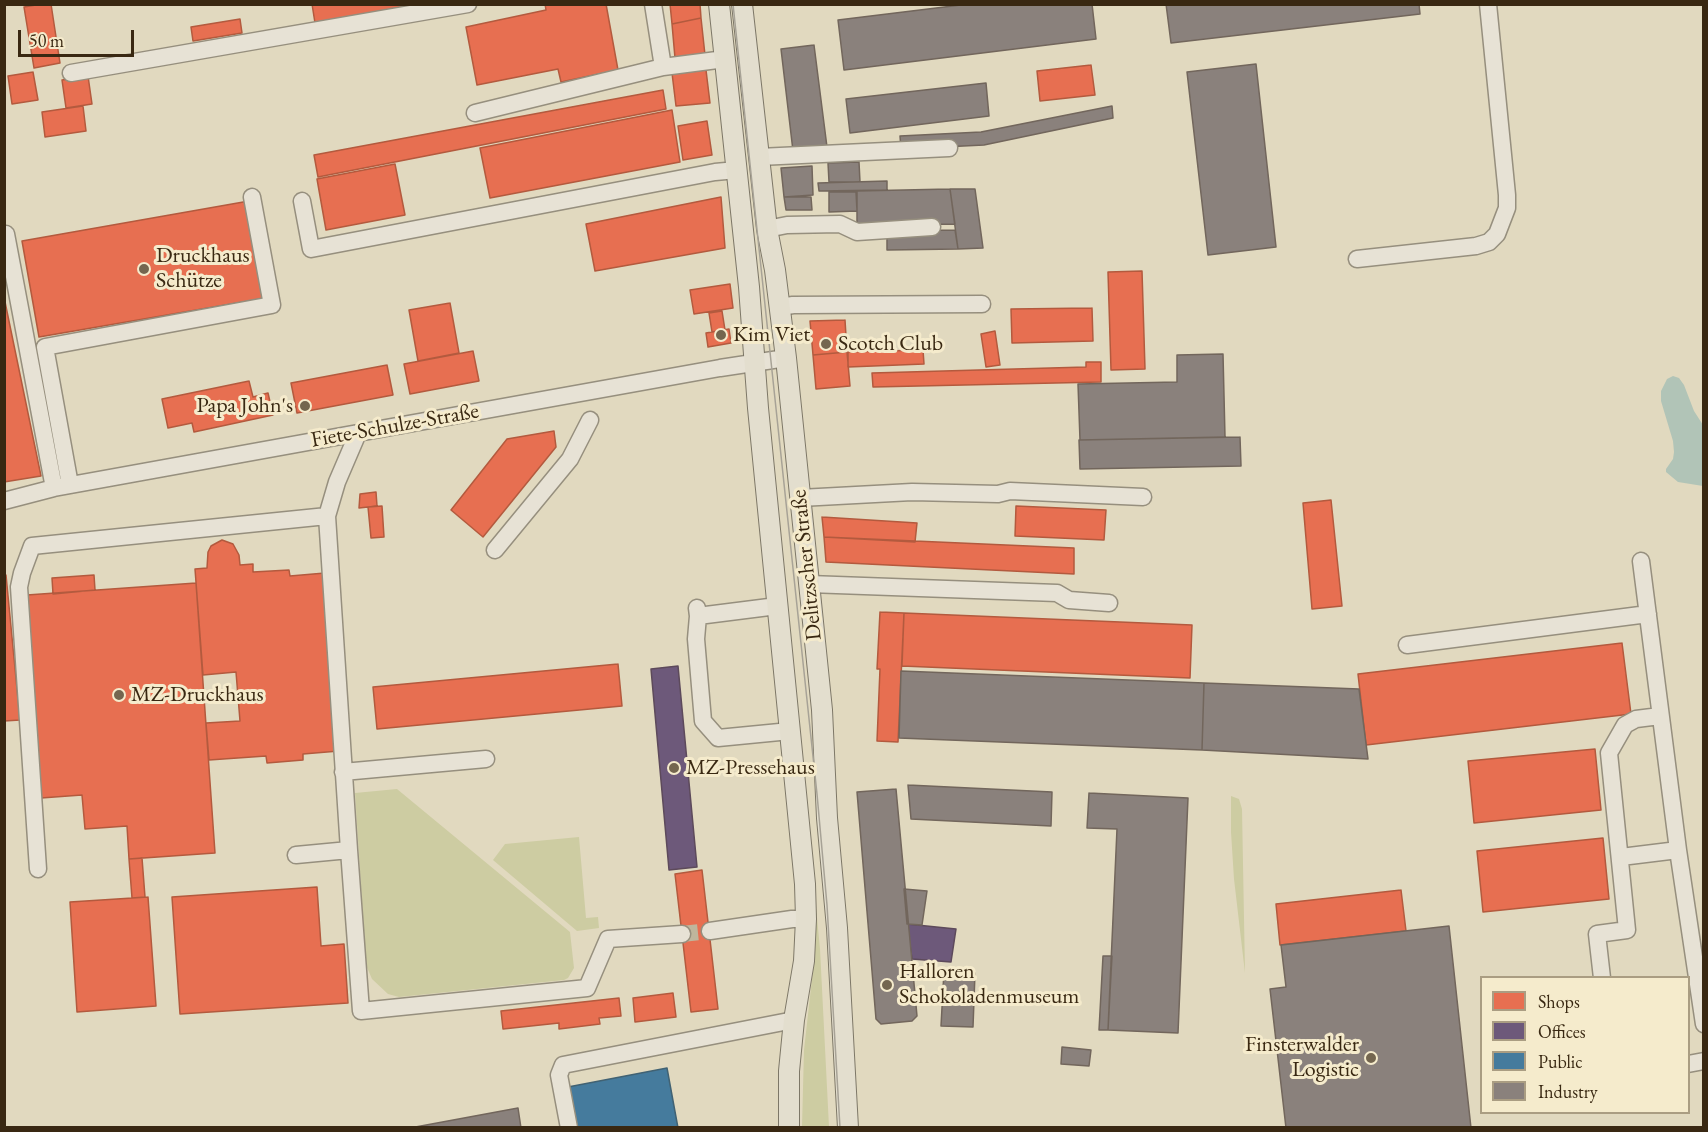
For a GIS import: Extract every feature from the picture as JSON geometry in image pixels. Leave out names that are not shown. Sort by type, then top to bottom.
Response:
[{"type":"main road","name":"Delitzscher Straße","points":[[718,4],[749,287],[777,606],[805,884],[804,961],[794,1020],[789,1071],[789,1128]]},
{"type":"main road","name":"Delitzscher Straße","points":[[742,4],[767,229],[775,270],[786,358],[822,710],[848,1128]]},
{"type":"street","points":[[71,73],[468,4]]},
{"type":"street","points":[[653,4],[663,67]]},
{"type":"street","points":[[1357,259],[1476,246],[1489,242],[1497,234],[1507,208],[1507,195],[1488,4]]},
{"type":"street","points":[[475,113],[663,67],[725,59]]},
{"type":"street","points":[[759,158],[949,148]]},
{"type":"street","points":[[302,201],[311,249],[703,174],[737,170]]},
{"type":"street","points":[[62,487],[45,347],[272,305],[252,197]]},
{"type":"street","points":[[767,229],[787,225],[840,224],[857,232],[932,227]]},
{"type":"street","points":[[6,234],[62,487]]},
{"type":"street","points":[[780,307],[793,305],[982,304]]},
{"type":"street","name":"Fiete-Schulze-Straße","points":[[4,501],[62,487],[786,358]]},
{"type":"street","points":[[495,550],[570,459],[590,420]]},
{"type":"street","points":[[358,433],[337,482],[327,516],[361,1011],[587,988],[608,939],[682,934]]},
{"type":"street","points":[[800,498],[912,492],[998,494],[1010,491],[1143,497]]},
{"type":"street","points":[[38,869],[19,587],[32,546],[327,516]]},
{"type":"street","points":[[1641,561],[1678,850],[1704,1024]]},
{"type":"street","points":[[809,584],[1057,593],[1069,600],[1109,603]]},
{"type":"street","points":[[777,606],[697,612],[696,639],[703,721],[718,738],[790,731]]},
{"type":"street","points":[[1407,645],[1648,614]]},
{"type":"street","points":[[1602,976],[1597,934],[1627,930],[1609,753],[1625,725],[1636,719],[1660,716]]},
{"type":"street","points":[[343,772],[486,759]]},
{"type":"street","points":[[296,855],[349,850]]},
{"type":"street","points":[[1621,857],[1678,850]]},
{"type":"street","points":[[710,931],[806,919]]},
{"type":"street","points":[[568,1128],[559,1075],[563,1065],[794,1020]]},
{"type":"green space","points":[[799,730],[820,949],[829,1127],[802,1127],[804,1050],[815,952]]},
{"type":"green space","points":[[397,789],[570,932],[574,968],[568,978],[399,997],[388,994],[372,979],[366,965],[355,793]]},
{"type":"green space","points":[[1231,796],[1239,799],[1242,809],[1245,973],[1234,879]]},
{"type":"green space","points":[[579,837],[586,918],[598,917],[599,928],[577,931],[493,860],[505,844]]},
{"type":"shaded area","points":[[1673,376],[1679,378],[1684,385],[1694,411],[1703,425],[1703,486],[1678,482],[1666,472],[1674,452],[1661,401],[1661,391],[1667,379]]},
{"type":"building: Shops","points":[[51,4],[60,63],[34,68],[24,7]]},
{"type":"building: Shops","points":[[312,4],[431,4],[315,23]]},
{"type":"building: Shops","points":[[545,4],[606,4],[618,70],[561,82],[558,69],[477,85],[466,27],[546,10]]},
{"type":"building: Shops","points":[[670,4],[700,4],[701,18],[672,24]]},
{"type":"building: Shops","points":[[701,18],[705,55],[675,58],[672,24]]},
{"type":"building: Shops","points":[[240,19],[242,33],[193,41],[191,27]]},
{"type":"building: Shops","points":[[1091,65],[1095,95],[1040,101],[1037,71]]},
{"type":"building: Shops","points":[[706,70],[710,103],[676,106],[672,73]]},
{"type":"building: Shops","points":[[33,72],[38,100],[12,104],[8,76]]},
{"type":"building: Shops","points":[[88,76],[92,104],[66,108],[62,80]]},
{"type":"building: Shops","points":[[663,90],[666,109],[318,177],[314,155]]},
{"type":"building: Shops","points":[[83,106],[86,131],[45,137],[42,112]]},
{"type":"building: Shops","points":[[672,110],[680,162],[490,198],[480,148]]},
{"type":"building: Shops","points":[[707,121],[712,155],[683,160],[678,126]]},
{"type":"building: Shops","points":[[395,164],[405,215],[326,230],[317,179]]},
{"type":"building: Shops","points":[[721,197],[725,248],[595,271],[586,224]]},
{"type":"building: Shops","name":"Druckhaus Schütze","points":[[249,201],[266,298],[39,337],[22,241]]},
{"type":"building: Shops","points":[[1142,271],[1145,369],[1111,370],[1108,272]]},
{"type":"building: Shops","points":[[730,284],[733,308],[694,314],[690,290]]},
{"type":"building: Shops","points":[[4,297],[41,476],[4,482]]},
{"type":"building: Shops","points":[[450,303],[459,353],[418,361],[409,310]]},
{"type":"building: Shops","points":[[1092,308],[1093,341],[1012,343],[1011,309]]},
{"type":"building: Shops","points":[[722,311],[725,330],[712,332],[709,313]]},
{"type":"building: Shops","points":[[845,320],[847,352],[813,355],[810,321]]},
{"type":"building: Shops","points":[[729,329],[731,343],[708,347],[706,333]]},
{"type":"building: Shops","points":[[995,331],[1000,365],[986,367],[981,334]]},
{"type":"building: Shops","points":[[923,350],[924,364],[848,367],[848,352]]},
{"type":"building: Shops","points":[[473,351],[479,381],[410,394],[404,364]]},
{"type":"building: Shops","points":[[847,352],[850,386],[816,389],[813,355]]},
{"type":"building: Shops","points":[[1086,362],[1101,362],[1101,382],[873,387],[872,373],[1086,367]]},
{"type":"building: Shops","points":[[387,365],[393,395],[297,413],[291,383]]},
{"type":"building: Shops","points":[[249,381],[253,397],[268,393],[273,415],[194,432],[192,423],[168,428],[162,399]]},
{"type":"building: Shops","points":[[554,431],[556,447],[483,537],[451,510],[507,439]]},
{"type":"building: Shops","points":[[376,492],[377,506],[359,508],[360,494]]},
{"type":"building: Shops","points":[[1331,500],[1342,606],[1312,609],[1303,503]]},
{"type":"building: Shops","points":[[382,506],[384,537],[371,538],[368,507]]},
{"type":"building: Shops","points":[[1016,506],[1106,510],[1104,540],[1015,536]]},
{"type":"building: Shops","points":[[822,517],[917,523],[915,542],[824,537]]},
{"type":"building: Shops","points":[[824,537],[1074,548],[1074,574],[826,562]]},
{"type":"building: Shops","points":[[222,540],[233,544],[239,555],[240,565],[253,564],[253,572],[289,570],[290,576],[325,573],[339,751],[303,754],[303,760],[267,763],[266,756],[209,760],[206,723],[240,721],[236,672],[203,675],[195,569],[207,568],[208,552],[211,546]]},
{"type":"building: Shops","points":[[6,575],[20,720],[4,721],[4,576]]},
{"type":"building: Shops","points":[[94,575],[95,590],[53,594],[52,578]]},
{"type":"building: Shops","name":"MZ-Druckhaus","points":[[196,583],[215,853],[129,859],[127,826],[85,829],[82,795],[41,798],[27,595]]},
{"type":"building: Shops","points":[[880,612],[904,613],[898,742],[877,741]]},
{"type":"building: Shops","points":[[904,613],[1192,625],[1190,678],[902,666]]},
{"type":"building: Shops","points":[[1622,643],[1631,714],[1366,745],[1358,674]]},
{"type":"building: Shops","points":[[618,664],[622,706],[377,729],[373,687]]},
{"type":"building: Shops","points":[[1595,749],[1601,810],[1474,823],[1468,761]]},
{"type":"building: Shops","points":[[1603,838],[1609,899],[1483,912],[1477,851]]},
{"type":"building: Shops","points":[[142,858],[145,897],[132,898],[129,859]]},
{"type":"building: Shops","points":[[702,870],[718,1009],[691,1012],[675,874]]},
{"type":"building: Shops","points":[[317,887],[321,946],[344,944],[348,1003],[180,1014],[172,897]]},
{"type":"building: Shops","points":[[1401,890],[1406,931],[1280,945],[1276,904]]},
{"type":"building: Shops","points":[[148,897],[156,1006],[77,1012],[70,902]]},
{"type":"building: Shops","points":[[673,993],[676,1017],[635,1022],[633,998]]},
{"type":"building: Shops","points":[[619,998],[621,1016],[599,1018],[600,1024],[559,1029],[559,1023],[503,1029],[501,1011]]},
{"type":"building: Offices","name":"MZ-Pressehaus","points":[[678,666],[697,867],[669,870],[651,669]]},
{"type":"building: Offices","points":[[907,924],[956,929],[951,962],[912,959]]},
{"type":"building: Public","points":[[667,1068],[678,1128],[575,1128],[568,1087]]},
{"type":"building: Industry","points":[[969,4],[1092,4],[1096,39],[844,70],[838,20]]},
{"type":"building: Industry","points":[[1166,4],[1419,4],[1420,14],[1171,43]]},
{"type":"building: Industry","points":[[814,45],[827,147],[793,151],[781,49]]},
{"type":"building: Industry","points":[[1256,64],[1276,247],[1208,255],[1187,72]]},
{"type":"building: Industry","points":[[986,83],[989,116],[850,133],[846,99]]},
{"type":"building: Industry","points":[[1112,106],[1113,118],[984,145],[901,149],[900,136],[981,132]]},
{"type":"building: Industry","points":[[859,162],[860,182],[829,182],[828,163]]},
{"type":"building: Industry","points":[[812,166],[813,195],[784,197],[781,168]]},
{"type":"building: Industry","points":[[887,181],[887,190],[819,191],[818,183]]},
{"type":"building: Industry","points":[[950,189],[955,224],[857,225],[857,191]]},
{"type":"building: Industry","points":[[950,189],[975,189],[983,248],[958,249]]},
{"type":"building: Industry","points":[[829,192],[856,192],[857,211],[829,212]]},
{"type":"building: Industry","points":[[784,197],[811,197],[812,210],[786,210]]},
{"type":"building: Industry","points":[[955,230],[958,249],[887,250],[887,231]]},
{"type":"building: Industry","points":[[1223,354],[1225,437],[1080,440],[1078,384],[1177,382],[1177,355]]},
{"type":"building: Industry","points":[[1240,437],[1241,466],[1080,469],[1079,440]]},
{"type":"building: Industry","points":[[901,671],[1204,683],[1202,750],[899,738]]},
{"type":"building: Industry","points":[[1204,683],[1359,689],[1368,759],[1202,750]]},
{"type":"building: Industry","points":[[908,785],[1052,792],[1051,826],[911,819]]},
{"type":"building: Industry","points":[[896,789],[917,1016],[912,1021],[881,1024],[876,1019],[857,792]]},
{"type":"building: Industry","points":[[1089,793],[1188,798],[1178,1033],[1108,1030],[1117,829],[1087,828]]},
{"type":"building: Industry","points":[[904,889],[927,891],[922,925],[907,924]]},
{"type":"building: Industry","name":"Finsterwalder Logistic","points":[[1449,926],[1471,1128],[1286,1128],[1270,989],[1286,987],[1281,945]]},
{"type":"building: Industry","points":[[1103,956],[1112,956],[1108,1030],[1099,1030]]},
{"type":"building: Industry","points":[[944,971],[975,973],[973,1027],[941,1026]]},
{"type":"building: Industry","points":[[1062,1047],[1091,1050],[1089,1066],[1061,1064]]},
{"type":"building: Industry","points":[[518,1108],[521,1128],[410,1128]]},
{"type":"tunnel","points":[[682,934],[710,931]]},
{"type":"tram line","points":[[733,4],[817,794],[827,905],[840,1128]]},
{"type":"place","name":"Druckhaus Schütze","points":[[144,269]]},
{"type":"place","name":"Kim Viet","points":[[721,335]]},
{"type":"place","name":"Scotch Club","points":[[826,344]]},
{"type":"place","name":"Papa John's","points":[[305,406]]},
{"type":"place","name":"MZ-Druckhaus","points":[[119,695]]},
{"type":"place","name":"MZ-Pressehaus","points":[[674,768]]},
{"type":"place","name":"Halloren Schokoladenmuseum","points":[[887,985]]},
{"type":"place","name":"Finsterwalder Logistic","points":[[1371,1058]]}]
